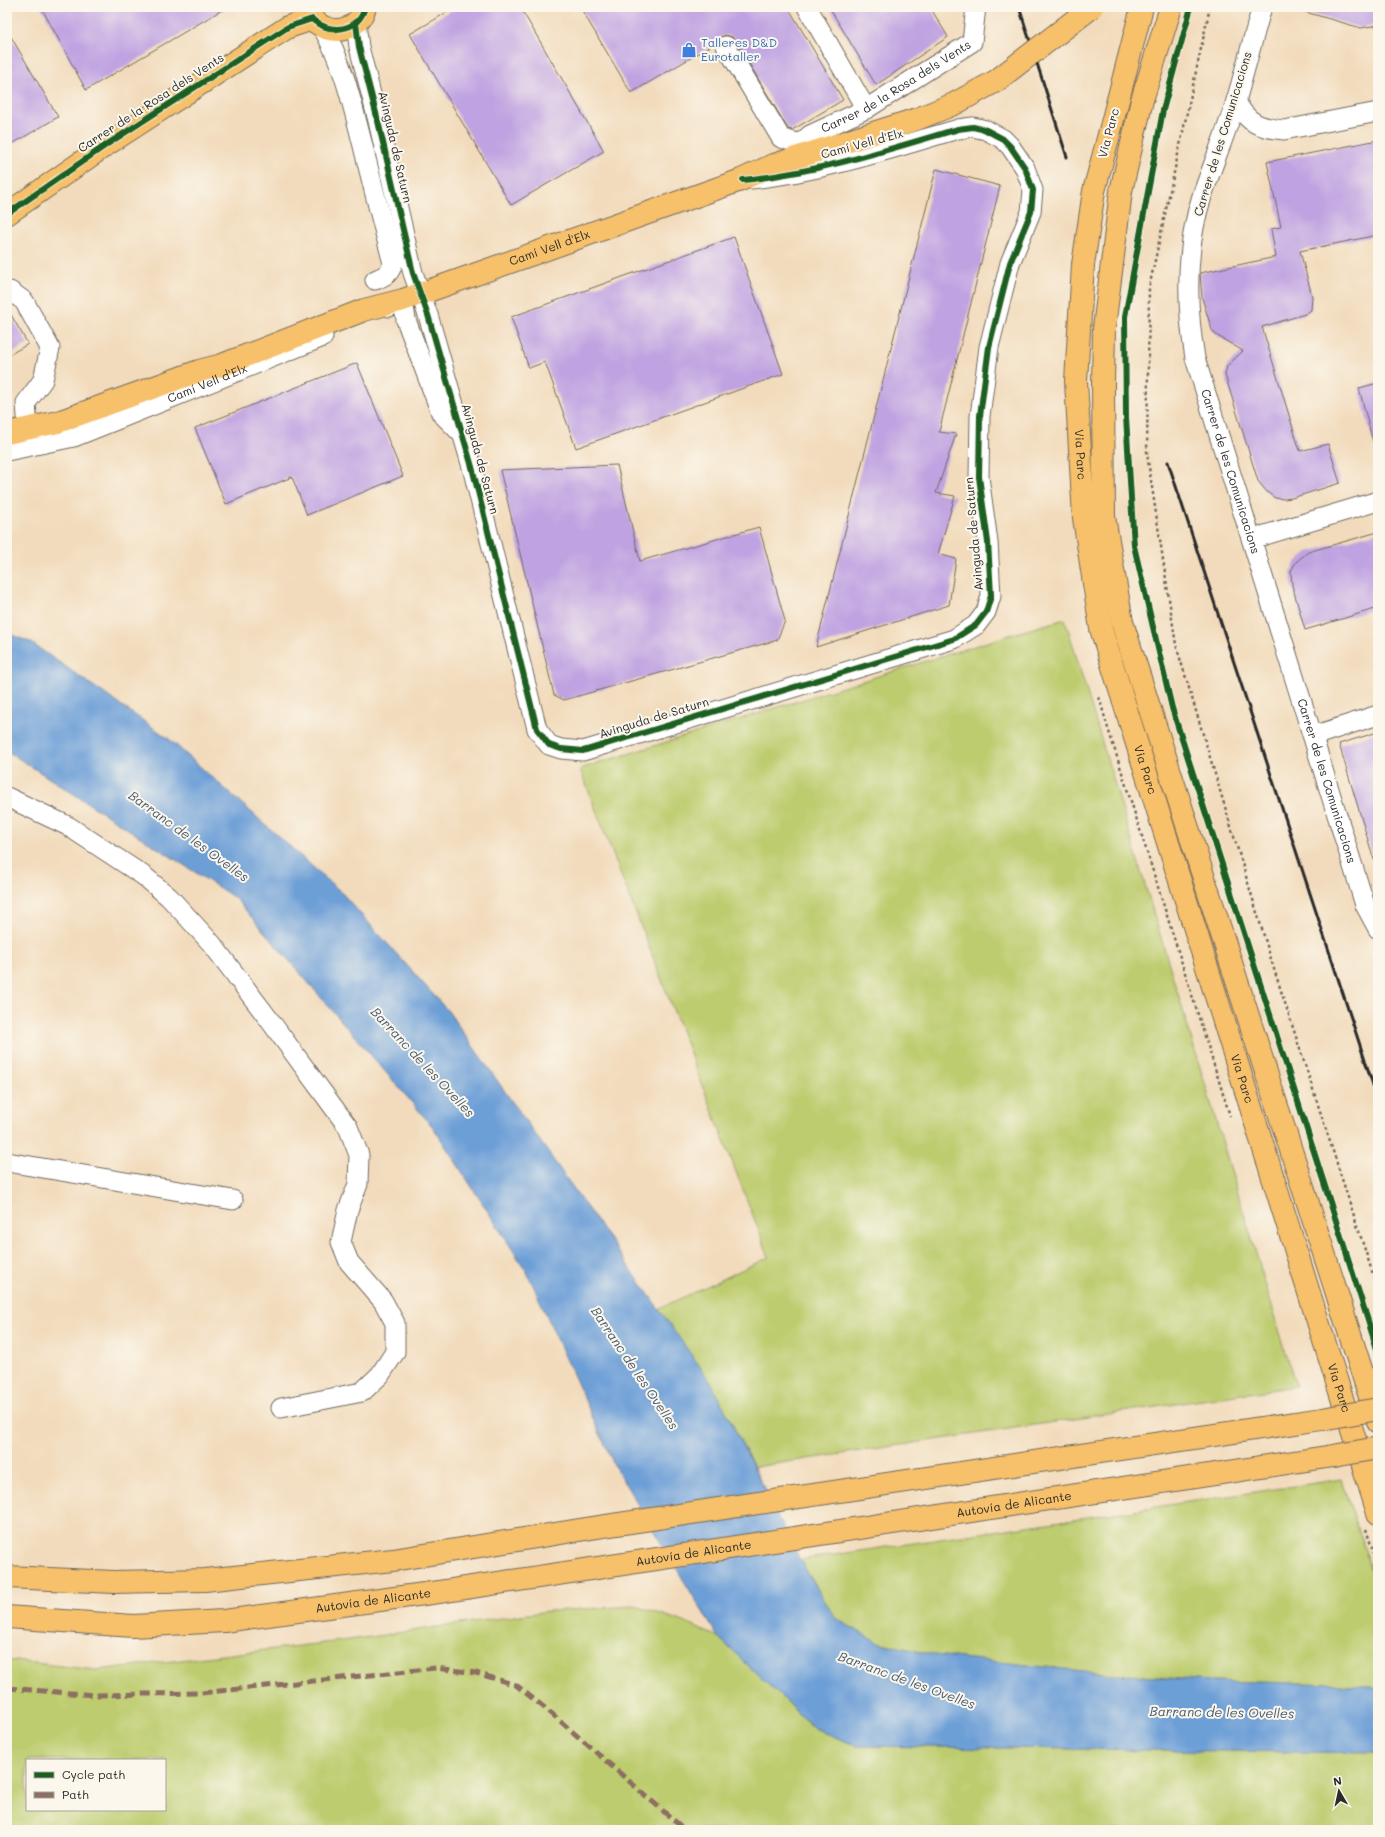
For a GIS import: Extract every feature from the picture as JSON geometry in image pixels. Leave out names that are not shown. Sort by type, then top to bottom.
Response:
[{"type":"main road","name":"Camí Vell d'Elx","points":[[17,431],[58,422],[199,371],[222,365],[364,310],[411,296],[743,180],[802,150],[917,119],[958,102],[996,81],[1092,7]]},
{"type":"main road","name":"Via Parc","points":[[1142,7],[1094,191],[1083,265],[1076,381],[1084,518],[1101,629],[1378,1513]]},
{"type":"main road","name":"Via Parc","points":[[1171,7],[1142,100],[1121,191],[1104,328],[1102,384],[1104,517],[1122,622],[1378,1422]]},
{"type":"main road","points":[[311,15],[331,30],[340,30],[360,15]]},
{"type":"main road","name":"Carrer de la Rosa dels Vents","points":[[7,214],[106,145],[288,28],[311,15]]},
{"type":"main road","points":[[7,1577],[114,1582],[205,1580],[393,1560],[598,1527],[1322,1419],[1378,1409]]},
{"type":"main road","name":"Autovía de Alicante","points":[[7,1617],[133,1626],[224,1621],[432,1593],[1378,1448]]},
{"type":"main road","points":[[7,1632],[69,1636],[133,1626]]},
{"type":"street","points":[[807,7],[866,109]]},
{"type":"street","name":"Carrer de la Rosa dels Vents","points":[[802,150],[810,135],[866,109],[972,42],[976,7]]},
{"type":"street","name":"Carrer de les Comunicacions","points":[[1262,7],[1236,101],[1202,197],[1193,234],[1188,272],[1189,322],[1194,358],[1252,539],[1365,905],[1378,927]]},
{"type":"street","points":[[311,15],[332,44],[339,62],[358,126],[393,264],[391,271],[386,276],[375,280]]},
{"type":"street","name":"Avinguda de Saturn","points":[[360,15],[359,47],[378,121],[413,273],[411,296],[406,320],[441,412],[463,434],[537,729],[549,744],[562,749],[583,751],[954,639],[976,625],[986,612],[991,596],[988,542],[979,477],[980,416],[989,347],[1010,263],[1031,212],[1033,190],[1025,168],[1010,146],[1002,139],[986,130]]},
{"type":"street","points":[[726,46],[781,138],[802,150]]},
{"type":"street","points":[[1236,101],[1240,109],[1250,121],[1259,126],[1271,129],[1284,130],[1378,112]]},
{"type":"street","name":"Avinguda de Saturn","points":[[358,126],[378,121]]},
{"type":"street","name":"Camí Vell d'Elx","points":[[743,180],[772,177],[847,162],[958,128],[973,127],[986,130]]},
{"type":"street","points":[[7,292],[10,291],[24,301],[50,348],[43,380],[26,403],[17,431]]},
{"type":"street","name":"Camí Vell d'Elx","points":[[7,451],[74,437],[293,350],[365,319],[411,296]]},
{"type":"street","points":[[1252,539],[1378,501]]},
{"type":"street","points":[[1313,736],[1378,715]]},
{"type":"street","points":[[7,797],[68,826],[144,876],[169,897],[212,944],[348,1128],[359,1155],[358,1184],[348,1210],[341,1242],[349,1262],[383,1301],[395,1323],[395,1352],[380,1375],[362,1392],[281,1408]]},
{"type":"street","points":[[7,1162],[233,1200]]},
{"type":"path","points":[[1210,7],[1149,288],[1147,454],[1176,645],[1274,969],[1378,1290]]},
{"type":"green space","points":[[1065,619],[1296,1386],[754,1467],[712,1384],[658,1309],[769,1257],[580,769]]},
{"type":"green space","points":[[1342,1479],[1378,1590],[1378,1689],[1339,1684],[1208,1681],[1101,1673],[934,1655],[877,1642],[835,1618],[800,1560]]},
{"type":"green space","points":[[636,1606],[679,1620],[718,1637],[814,1728],[857,1746],[1378,1753],[1378,1830],[7,1830],[7,1660],[97,1670],[349,1640],[549,1611]]},
{"type":"water","name":"Barranc de les Ovelles","points":[[7,633],[30,642],[168,738],[341,892],[448,1011],[712,1384],[800,1560],[835,1618],[877,1642],[934,1655],[1101,1673],[1208,1681],[1339,1684],[1378,1689],[1378,1753],[857,1746],[814,1728],[718,1637],[615,1467],[527,1272],[433,1127],[235,898],[7,751]]},
{"type":"building","points":[[41,7],[227,7],[86,90]]},
{"type":"building","points":[[456,7],[520,7],[604,151],[511,205],[410,34]]},
{"type":"building","points":[[580,7],[788,7],[843,100],[792,130],[788,129],[735,40],[726,35],[720,37],[716,43],[631,93]]},
{"type":"building","points":[[829,7],[930,7],[948,37],[876,85]]},
{"type":"building","points":[[1303,7],[1378,7],[1378,25],[1361,28],[1302,11]]},
{"type":"building","points":[[7,30],[58,117],[7,147]]},
{"type":"building","points":[[1378,140],[1378,235],[1300,251],[1312,296],[1311,310],[1305,314],[1262,327],[1300,451],[1328,444],[1340,483],[1292,498],[1275,498],[1267,492],[1258,481],[1225,375],[1227,366],[1243,351],[1216,335],[1212,330],[1202,298],[1200,273],[1276,257],[1271,229],[1281,227],[1267,162]]},
{"type":"building","points":[[936,169],[1000,186],[939,432],[956,434],[936,493],[955,496],[938,554],[956,559],[949,605],[816,647]]},
{"type":"building","points":[[734,237],[783,374],[576,448],[545,362],[529,368],[511,317]]},
{"type":"building","points":[[7,308],[28,344],[7,356]]},
{"type":"building","points":[[357,363],[403,476],[307,515],[292,477],[226,504],[195,428]]},
{"type":"building","points":[[1378,383],[1378,441],[1373,442],[1359,388]]},
{"type":"building","points":[[617,465],[640,561],[759,527],[785,621],[777,640],[564,700],[554,695],[500,470]]},
{"type":"building","points":[[1378,532],[1378,608],[1305,630],[1292,585],[1291,571],[1296,562],[1308,552]]},
{"type":"building","points":[[1378,732],[1378,859],[1374,860],[1339,744]]},
{"type":"railway","points":[[1019,7],[1067,157]]},
{"type":"railway","points":[[1168,462],[1378,1100]]},
{"type":"marked path","points":[[7,1688],[94,1695],[201,1693],[436,1668],[476,1673],[516,1685],[551,1713],[685,1830]]},
{"type":"cycle path","points":[[7,214],[106,145],[288,27],[312,19],[327,27],[335,29],[343,28],[357,22],[365,7]]},
{"type":"cycle path","points":[[1191,7],[1163,110],[1125,317],[1126,417],[1134,546],[1172,708],[1378,1352]]},
{"type":"cycle path","points":[[356,23],[359,47],[378,121],[413,273],[428,315],[472,467],[537,729],[549,745],[561,749],[583,751],[954,639],[976,625],[986,612],[991,596],[988,542],[979,477],[980,416],[989,347],[1010,263],[1031,212],[1033,190],[1025,168],[1010,146],[1003,139],[986,130],[973,127],[958,129],[852,160],[771,177],[743,180]]},
{"type":"place","name":"Talleres D&D Eurotaller","points":[[689,50]]}]
